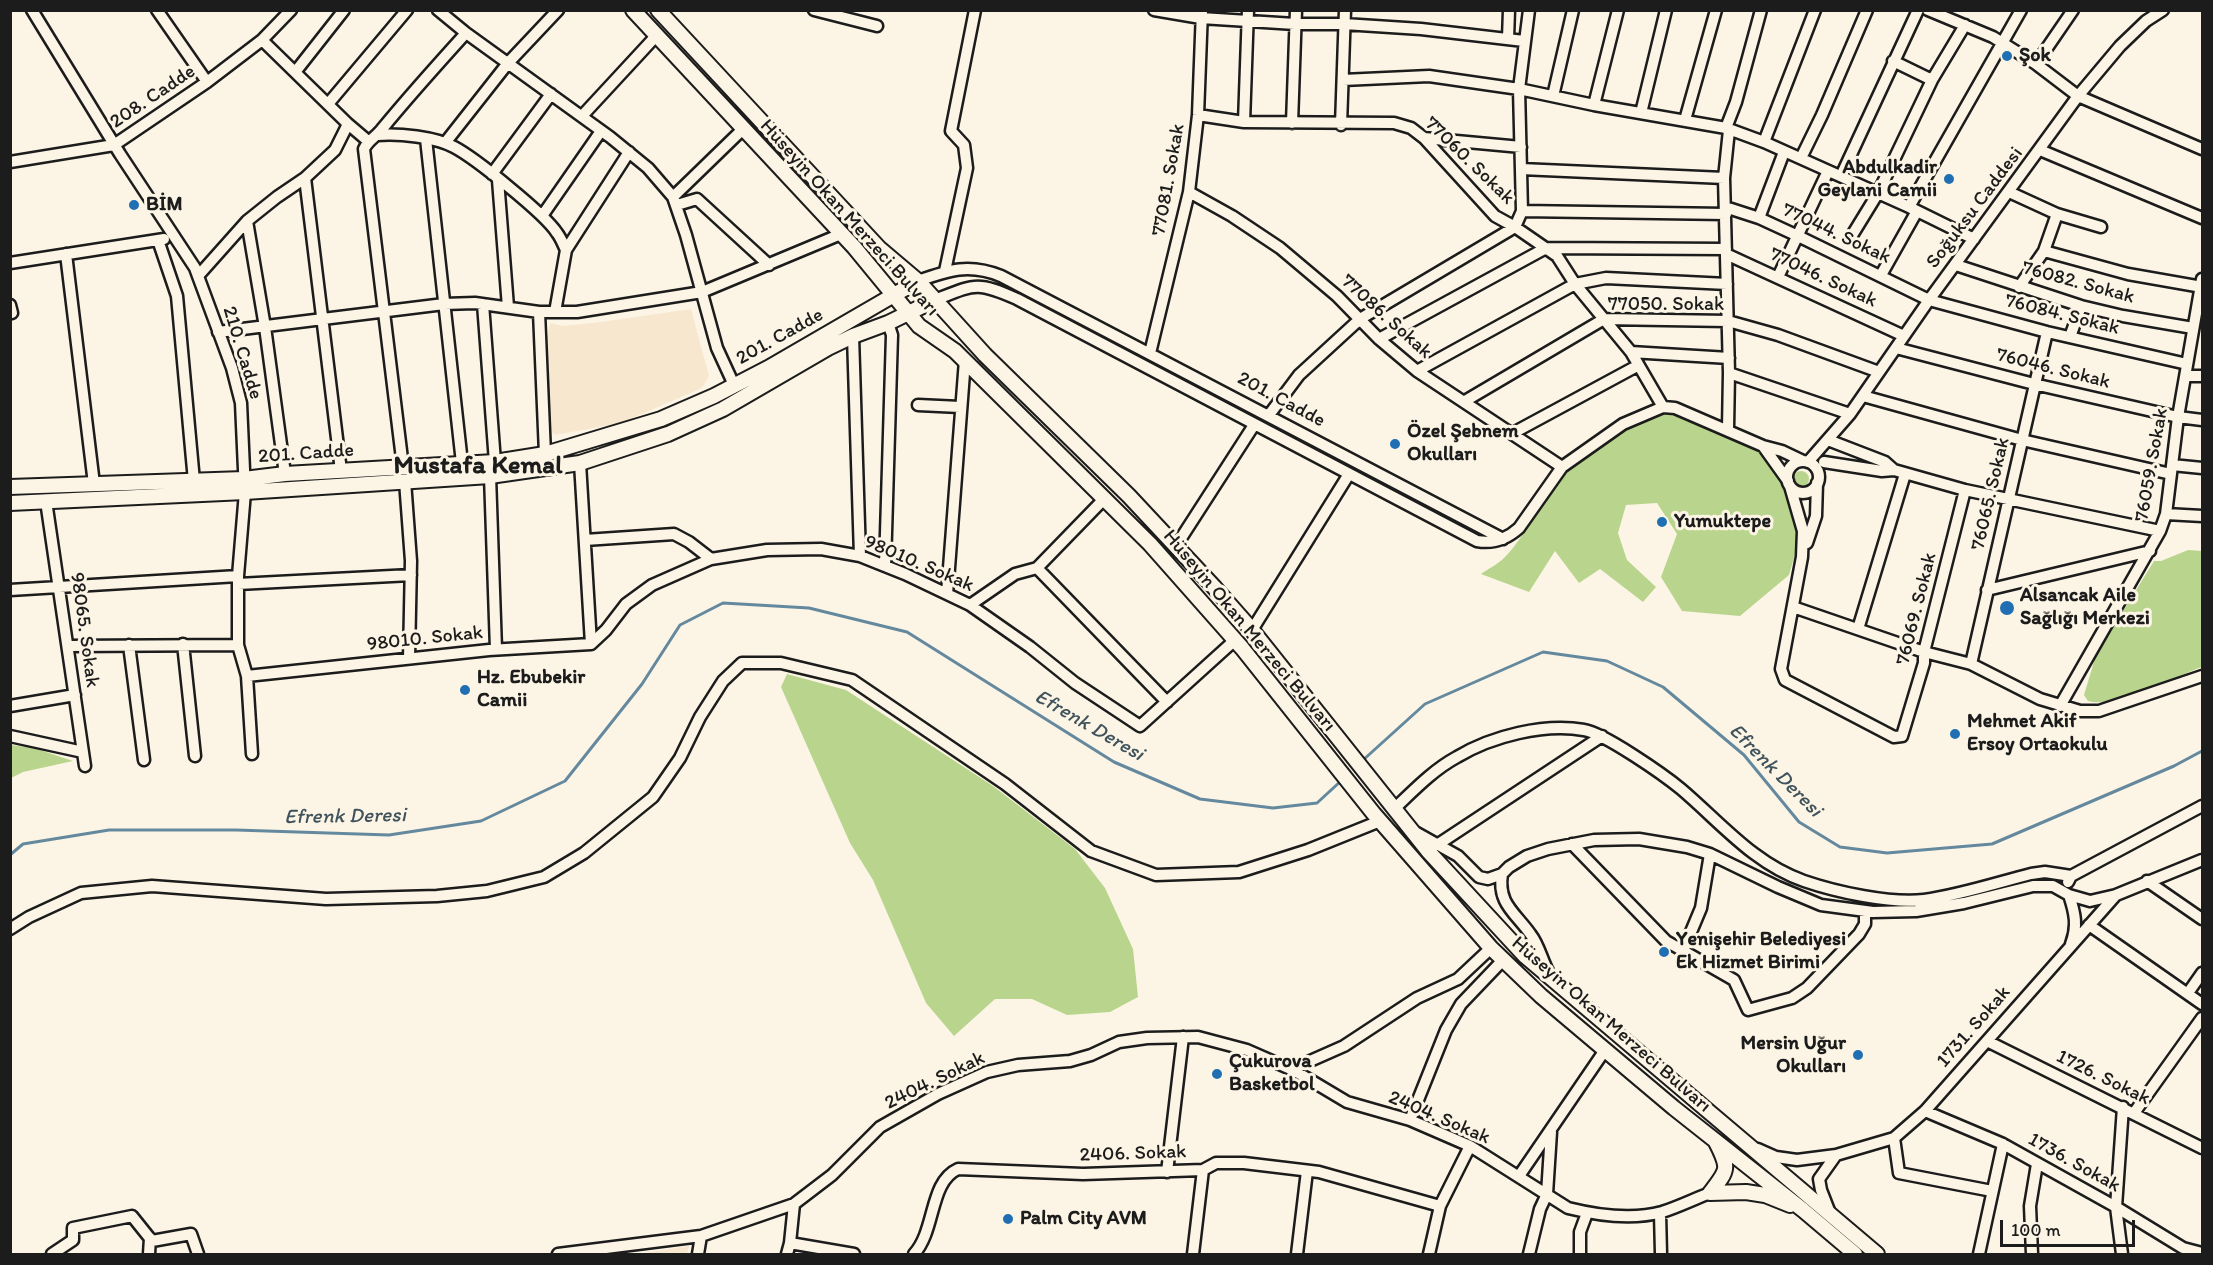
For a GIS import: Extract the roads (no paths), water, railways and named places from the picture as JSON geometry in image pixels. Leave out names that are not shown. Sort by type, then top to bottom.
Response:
[{"type":"main road","name":"Hüseyin Okan Merzeci Bulvarı","points":[[633,10],[841,234],[919,326],[965,360],[1150,544],[1235,640],[1377,818],[1491,948],[1541,996],[1674,1108],[1803,1210],[1851,1252]]},
{"type":"main road","name":"Hüseyin Okan Merzeci Bulvarı","points":[[658,10],[879,248],[918,280],[985,355],[1129,496],[1176,546],[1252,630],[1412,830],[1485,915],[1525,956],[1877,1254]]},
{"type":"main road","name":"201. Cadde","points":[[10,487],[194,480],[245,486],[285,474],[495,462],[545,454],[661,419],[734,385],[768,368],[918,280]]},
{"type":"main road","name":"201. Cadde","points":[[10,503],[245,486],[490,476],[580,463],[668,434],[723,409],[828,348],[935,300]]},
{"type":"main road","points":[[1710,1193],[1725,1171],[1726,1160],[1714,1138]]},
{"type":"main road","points":[[1710,1193],[1746,1192],[1765,1195],[1803,1210]]},
{"type":"main road","points":[[1831,1214],[1846,1216],[1889,1254]]},
{"type":"street","name":"210. Cadde","points":[[33,10],[114,145],[198,276],[232,368],[241,403],[245,486],[238,580],[238,645],[247,676],[252,754]]},
{"type":"street","points":[[157,10],[207,82]]},
{"type":"street","name":"208. Cadde","points":[[10,162],[114,145],[207,82],[262,40],[291,10]]},
{"type":"street","points":[[296,71],[344,10]]},
{"type":"street","points":[[328,104],[407,10]]},
{"type":"street","points":[[438,10],[466,33],[602,130],[648,168],[675,201],[717,348],[734,385]]},
{"type":"street","points":[[445,143],[508,63],[558,10]]},
{"type":"street","points":[[945,271],[967,168],[964,146],[951,130],[975,10]]},
{"type":"street","points":[[1154,10],[1248,16],[1295,24],[1344,24],[1421,29],[1524,40]]},
{"type":"street","points":[[1292,123],[1296,10]]},
{"type":"street","points":[[1341,124],[1345,10]]},
{"type":"street","points":[[1509,10],[1509,39]]},
{"type":"street","points":[[1269,415],[1299,375],[1360,319],[1515,226],[1522,211],[1519,89],[1529,10]]},
{"type":"street","points":[[1553,96],[1573,10]]},
{"type":"street","points":[[1594,105],[1618,10]]},
{"type":"street","points":[[1641,113],[1666,10]]},
{"type":"street","points":[[1685,120],[1716,10]]},
{"type":"street","points":[[1728,429],[1729,358],[1724,178],[1728,129],[1761,10]]},
{"type":"street","points":[[1764,142],[1815,10]]},
{"type":"street","points":[[1801,158],[1867,10]]},
{"type":"street","points":[[1841,176],[1918,10]]},
{"type":"street","points":[[1928,10],[2001,42],[2036,64],[2078,96],[2202,148]]},
{"type":"street","points":[[1881,275],[2001,42],[2021,10]]},
{"type":"street","points":[[2036,64],[2073,10]]},
{"type":"street","name":"Soğuksu Caddesi","points":[[1813,464],[1828,440],[1850,414],[1929,300],[2078,96],[2120,46],[2146,21],[2163,10]]},
{"type":"street","points":[[819,11],[854,16],[877,26]]},
{"type":"street","name":"77081. Sokak","points":[[1150,353],[1189,192],[1198,115],[1202,14]]},
{"type":"street","points":[[1244,122],[1248,16]]},
{"type":"street","points":[[1851,237],[1878,193],[1932,81],[1965,25]]},
{"type":"street","points":[[403,467],[364,149],[466,33]]},
{"type":"street","points":[[582,116],[656,36]]},
{"type":"street","points":[[262,40],[348,124],[373,138],[392,134],[426,139],[455,147],[542,216],[557,232],[566,250]]},
{"type":"street","points":[[1893,61],[1932,81]]},
{"type":"street","points":[[1343,80],[1429,76],[1519,89],[1728,129],[1801,158],[1974,239]]},
{"type":"street","points":[[508,307],[495,177],[550,94]]},
{"type":"street","name":"77060. Sokak","points":[[1198,115],[1244,122],[1394,123],[1411,128],[1424,138],[1495,216],[1515,226],[1557,256],[1575,284],[1631,352],[1637,366],[1663,407]]},
{"type":"street","points":[[198,276],[247,222],[305,178],[335,150],[348,124]]},
{"type":"street","points":[[675,201],[743,129]]},
{"type":"street","points":[[542,216],[602,130]]},
{"type":"street","points":[[1424,138],[1521,147]]},
{"type":"street","points":[[426,139],[462,463]]},
{"type":"street","points":[[2040,150],[2202,218]]},
{"type":"street","points":[[555,312],[566,250],[629,152]]},
{"type":"street","points":[[1759,218],[1784,152]]},
{"type":"street","points":[[1521,169],[1724,178]]},
{"type":"street","points":[[1778,277],[1828,171]]},
{"type":"street","points":[[305,178],[341,471]]},
{"type":"street","name":"77086. Sokak","points":[[1189,192],[1232,216],[1280,248],[1337,296],[1379,339],[1417,371],[1562,466]]},
{"type":"street","points":[[2009,192],[2057,214],[2102,227]]},
{"type":"street","points":[[675,201],[697,199],[769,265]]},
{"type":"street","name":"77044. Sokak","points":[[1522,211],[1726,210],[1759,218],[1929,300]]},
{"type":"street","points":[[2019,287],[2044,251],[2057,214]]},
{"type":"street","points":[[247,222],[265,327],[285,474]]},
{"type":"street","points":[[218,332],[444,304],[483,304],[539,312],[577,312],[702,292],[841,234]]},
{"type":"street","points":[[10,263],[175,237]]},
{"type":"street","points":[[158,240],[177,296],[194,480]]},
{"type":"street","points":[[1379,339],[1545,248],[1726,252]]},
{"type":"street","points":[[2044,251],[2128,274],[2202,284]]},
{"type":"street","name":"77046. Sokak","points":[[1726,252],[1904,336]]},
{"type":"street","points":[[66,254],[94,484]]},
{"type":"street","name":"76082. Sokak","points":[[1956,265],[2081,306],[2193,328]]},
{"type":"street","name":"201. Cadde","points":[[918,280],[956,268],[985,269],[1001,276],[1503,539]]},
{"type":"street","points":[[1417,371],[1575,284],[1606,278],[1727,284]]},
{"type":"street","name":"76059. Sokak","points":[[2060,706],[2150,551],[2166,514],[2178,417],[2202,284]]},
{"type":"street","name":"201. Cadde","points":[[935,300],[975,286],[993,288],[1466,536],[1488,543],[1503,539]]},
{"type":"street","name":"76084. Sokak","points":[[1929,300],[2047,332],[2187,364]]},
{"type":"street","points":[[483,304],[495,462]]},
{"type":"street","points":[[2070,337],[2081,306]]},
{"type":"street","points":[[539,312],[545,454]]},
{"type":"street","name":"77050. Sokak","points":[[1465,401],[1604,319],[1728,321],[1778,335],[1879,372]]},
{"type":"street","points":[[885,566],[891,335],[888,323]]},
{"type":"street","name":"76065. Sokak","points":[[1971,664],[2047,332]]},
{"type":"street","points":[[853,336],[860,556]]},
{"type":"street","name":"76046. Sokak","points":[[1896,348],[2034,384],[2178,417],[2202,420]]},
{"type":"street","points":[[1631,352],[1729,358]]},
{"type":"street","points":[[947,594],[965,360]]},
{"type":"street","points":[[1513,433],[1637,366]]},
{"type":"street","points":[[1729,373],[1850,414]]},
{"type":"street","points":[[2186,376],[2202,376]]},
{"type":"street","points":[[1863,396],[2022,440],[2172,470],[2202,468]]},
{"type":"street","points":[[918,405],[960,407]]},
{"type":"street","points":[[1503,539],[1519,528],[1562,466],[1623,424],[1663,407],[1675,408],[1763,446],[1813,464],[1818,474],[1816,516],[1802,557]]},
{"type":"street","points":[[1176,546],[1254,425]]},
{"type":"street","points":[[1813,464],[1828,440],[1885,462],[1900,472]]},
{"type":"street","points":[[1763,446],[1794,490],[1806,492],[1817,483]]},
{"type":"street","points":[[2160,531],[2008,500],[1900,472],[1797,462],[1789,469],[1789,484],[1803,531],[1802,557],[1793,607],[1924,652],[1971,664],[2040,699],[2080,711],[2099,711],[2202,676]]},
{"type":"street","points":[[580,463],[591,644]]},
{"type":"street","points":[[1858,629],[1900,472]]},
{"type":"street","points":[[1252,630],[1349,474]]},
{"type":"street","points":[[490,476],[496,649]]},
{"type":"street","points":[[405,481],[411,575],[410,658]]},
{"type":"street","name":"76069. Sokak","points":[[1793,607],[1781,669],[1785,680],[1894,736],[1902,735],[1924,663],[1924,652],[1965,490]]},
{"type":"street","points":[[970,605],[1015,574],[1037,568],[1105,498]]},
{"type":"street","name":"98065. Sokak","points":[[46,501],[85,766]]},
{"type":"street","points":[[2166,514],[2202,516]]},
{"type":"street","points":[[585,540],[674,534],[711,559]]},
{"type":"street","name":"98010. Sokak","points":[[247,676],[496,649],[591,644],[606,630],[626,604],[652,585],[711,559],[767,550],[821,549],[860,556],[970,605],[1030,647],[1075,683],[1140,726],[1167,702]]},
{"type":"street","points":[[1987,590],[2150,551]]},
{"type":"street","points":[[1037,568],[1167,702],[1235,640]]},
{"type":"street","points":[[10,590],[411,575]]},
{"type":"street","points":[[183,644],[195,756]]},
{"type":"street","points":[[129,645],[144,760]]},
{"type":"street","points":[[68,646],[238,645]]},
{"type":"street","points":[[10,929],[29,917],[81,894],[152,886],[326,899],[437,896],[487,891],[544,877],[584,853],[653,797],[680,758],[700,717],[723,681],[742,663],[781,663],[852,680],[1005,784],[1091,851],[1156,875],[1239,872],[1308,850],[1377,818]]},
{"type":"street","points":[[10,706],[75,695]]},
{"type":"street","points":[[1391,805],[1455,758],[1504,737],[1560,728],[1586,730],[1602,736],[1679,787],[1756,856],[1802,880],[1885,899],[1922,900],[2031,874],[2045,872],[2071,876],[2202,806]]},
{"type":"street","points":[[10,736],[83,752]]},
{"type":"street","points":[[1437,845],[1602,736]]},
{"type":"street","points":[[1412,830],[1458,856],[1479,877],[1488,879],[1502,874],[1527,856],[1572,844],[1594,840],[1639,839],[1687,847],[1710,854],[1821,905],[1865,911],[1916,911],[1964,903],[2033,886],[2053,886],[2090,901],[2116,895]]},
{"type":"street","points":[[1572,844],[1666,941],[1734,980],[1748,1010],[1792,998],[1807,988],[1859,934],[1865,924],[1865,911]]},
{"type":"street","points":[[1683,951],[1701,908],[1710,854]]},
{"type":"street","name":"1731. Sokak","points":[[1749,1146],[1776,1157],[1797,1160],[1836,1155],[1894,1138],[1925,1111],[2116,895],[2202,860]]},
{"type":"street","points":[[1502,874],[1500,886],[1503,898],[1533,936],[1541,959],[1555,982]]},
{"type":"street","points":[[2070,948],[2075,933],[2076,918],[2066,893],[2071,876]]},
{"type":"street","points":[[2147,881],[2202,919]]},
{"type":"street","points":[[2089,925],[2202,1004]]},
{"type":"street","points":[[1295,1071],[1301,1065],[1344,1046],[1417,998],[1458,979],[1491,948]]},
{"type":"street","points":[[1410,1120],[1446,1030],[1461,1004],[1503,960]]},
{"type":"street","points":[[2188,993],[2202,973]]},
{"type":"street","points":[[2134,1113],[2202,1018]]},
{"type":"street","points":[[1167,1172],[1183,1037]]},
{"type":"street","name":"2404. Sokak","points":[[558,1254],[701,1236],[795,1204],[832,1175],[880,1127],[938,1094],[987,1072],[1018,1065],[1070,1061],[1091,1055],[1119,1042],[1147,1038],[1198,1037],[1217,1040],[1246,1050],[1295,1071],[1347,1102],[1410,1120],[1470,1146],[1568,1208],[1587,1213],[1628,1216],[1660,1213],[1710,1193]]},
{"type":"street","name":"1726. Sokak","points":[[1987,1041],[2202,1147]]},
{"type":"street","points":[[1519,1176],[1605,1050]]},
{"type":"street","points":[[2122,1254],[2116,1208],[2123,1107]]},
{"type":"street","name":"1736. Sokak","points":[[1925,1111],[2003,1144],[2183,1248],[2202,1253]]},
{"type":"street","points":[[1529,1254],[1546,1194],[1551,1130]]},
{"type":"street","points":[[1894,1138],[1899,1173],[1992,1191]]},
{"type":"street","points":[[1979,1254],[2003,1144]]},
{"type":"street","points":[[1428,1254],[1440,1206],[1470,1146]]},
{"type":"street","points":[[1831,1214],[1819,1179],[1836,1155]]},
{"type":"street","name":"2406. Sokak","points":[[914,1254],[923,1245],[928,1233],[941,1184],[947,1173],[957,1169],[1083,1174],[1203,1170],[1216,1163],[1244,1163],[1319,1172],[1440,1206]]},
{"type":"street","points":[[2032,1254],[2030,1206],[2037,1164]]},
{"type":"street","points":[[1193,1254],[1203,1170]]},
{"type":"street","points":[[1297,1254],[1307,1171]]},
{"type":"street","points":[[795,1204],[789,1249],[854,1254]]},
{"type":"street","points":[[1580,1254],[1580,1232],[1587,1213]]},
{"type":"street","points":[[1660,1213],[1661,1254]]},
{"type":"street","points":[[52,1254],[73,1240],[73,1228],[132,1216],[152,1241],[191,1233],[198,1254]]},
{"type":"street","points":[[698,1254],[701,1236]]},
{"type":"street","points":[[149,1254],[150,1238]]},
{"type":"waterway","name":"Efrenk Deresi","points":[[10,855],[23,844],[109,830],[236,830],[389,835],[481,821],[565,781],[642,684],[680,625],[723,603],[809,608],[907,632],[1114,762],[1200,799],[1273,808],[1317,803],[1342,780]]},
{"type":"waterway","name":"Efrenk Deresi","points":[[1362,761],[1425,704],[1543,652],[1607,661],[1663,687],[1744,755],[1799,822],[1840,847],[1887,853],[1992,844],[2174,766],[2202,751]]},
{"type":"place","name":"Şok","points":[[2007,56]]},
{"type":"place","name":"Abdulkadir Geylani Camii","points":[[1949,179]]},
{"type":"place","name":"BİM","points":[[134,205]]},
{"type":"place","name":"Özel Şebnem Okulları","points":[[1395,444]]},
{"type":"place","name":"Yumuktepe","points":[[1662,522]]},
{"type":"place","name":"Alsancak Aile Sağlığı Merkezi","points":[[2007,608]]},
{"type":"place","name":"Hz. Ebubekir Camii","points":[[465,690]]},
{"type":"place","name":"Mehmet Akif Ersoy Ortaokulu","points":[[1955,734]]},
{"type":"place","name":"Yenişehir Belediyesi Ek Hizmet Birimi","points":[[1664,952]]},
{"type":"place","name":"Mersin Uğur Okulları","points":[[1858,1055]]},
{"type":"place","name":"Çukurova Basketbol","points":[[1217,1074]]},
{"type":"place","name":"Palm City AVM","points":[[1008,1219]]},
{"type":"district","name":"Mustafa Kemal","points":[[478,466]]}]
